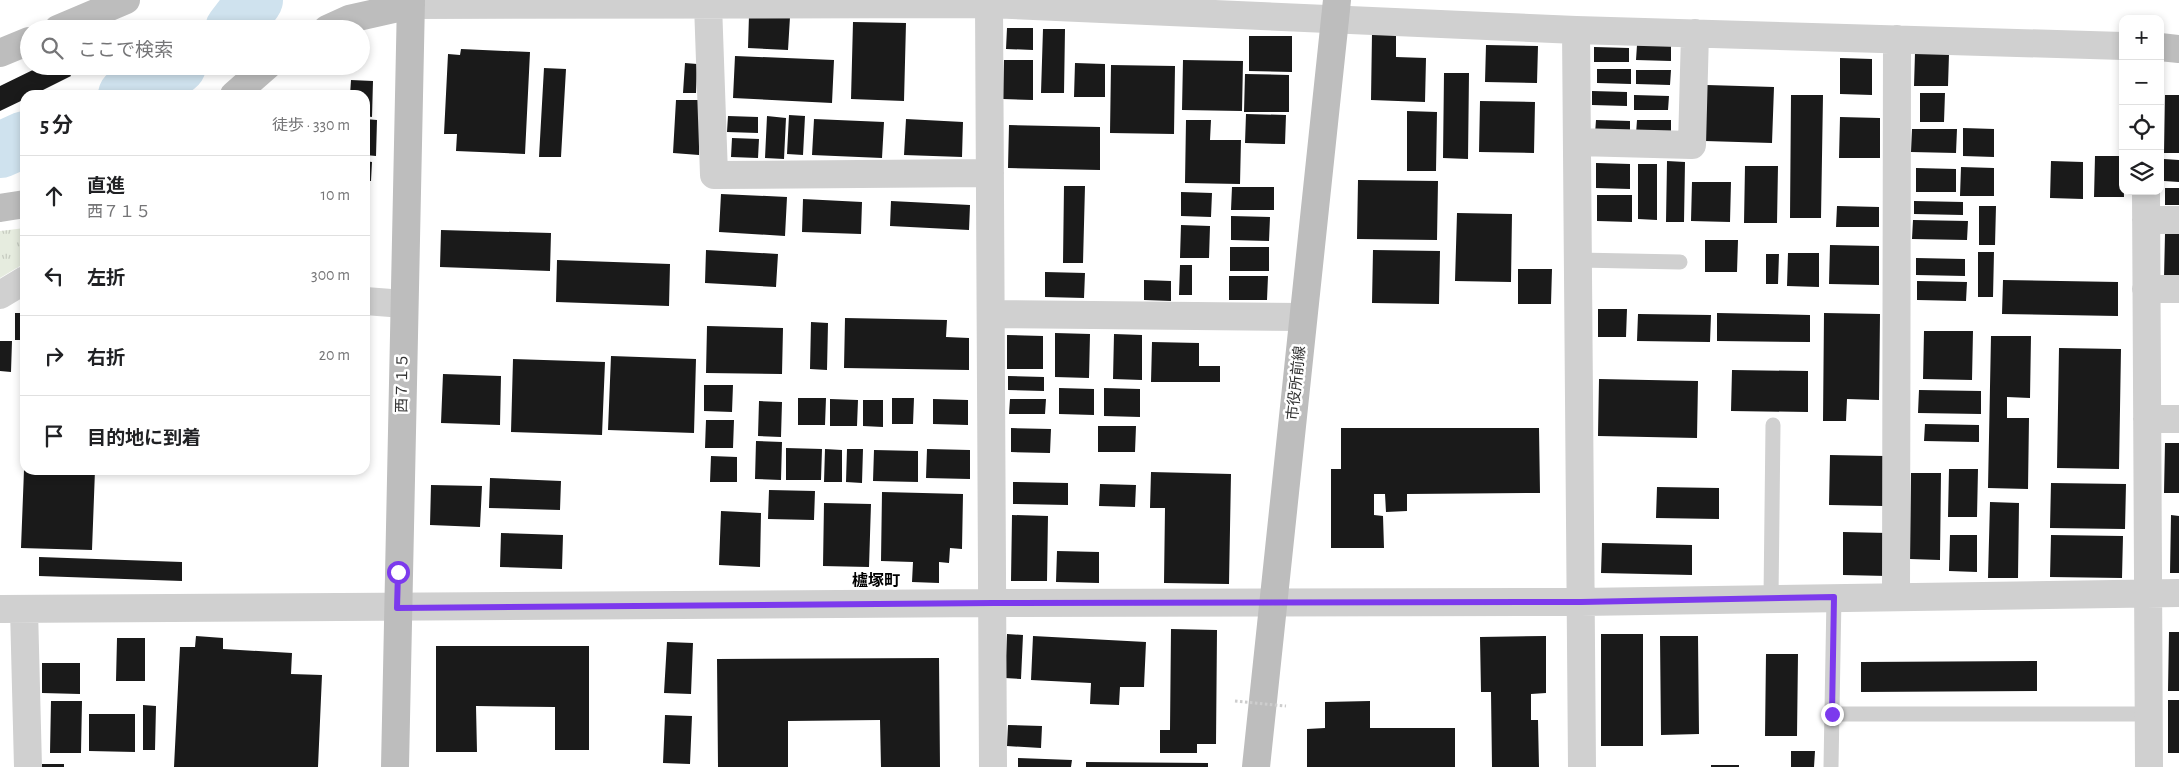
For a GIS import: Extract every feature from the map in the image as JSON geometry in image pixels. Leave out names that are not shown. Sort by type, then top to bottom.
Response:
[{"type":"street","points":[[79,20],[126,0]]},
{"type":"street","points":[[347,20],[411,2],[989,4],[1336,9],[1576,30],[2119,46]]},
{"type":"street","name":"西７１５","points":[[395,767],[411,2]]},
{"type":"street","points":[[708,4],[714,175],[990,173]]},
{"type":"street","points":[[989,4],[993,767]]},
{"type":"street","name":"市役所前線","points":[[1256,767],[1336,9]]},
{"type":"street","points":[[1576,30],[1582,767]]},
{"type":"street","points":[[1577,142],[1692,144],[1695,33]]},
{"type":"street","points":[[1896,596],[1897,39]]},
{"type":"street","points":[[0,53],[20,45]]},
{"type":"street","points":[[2164,47],[2179,49]]},
{"type":"street","points":[[240,90],[257,75]]},
{"type":"street","points":[[2146,195],[2149,767]]},
{"type":"street","points":[[0,208],[20,205]]},
{"type":"street","points":[[2146,220],[2179,220]]},
{"type":"street","points":[[0,295],[20,283]]},
{"type":"street","points":[[2146,289],[2179,289]]},
{"type":"street","points":[[370,301],[404,304]]},
{"type":"street","points":[[991,314],[1303,317]]},
{"type":"street","points":[[2147,419],[2179,420]]},
{"type":"street","points":[[28,767],[12,609],[993,603],[1581,602],[2179,593]]},
{"type":"lane","points":[[1578,260],[1680,262]]},
{"type":"lane","points":[[1772,598],[1773,425]]},
{"type":"lane","points":[[1831,767],[1834,597]]},
{"type":"lane","points":[[1832,714],[2148,714]]},
{"type":"path","points":[[1235,700],[1286,706]]},
{"type":"green space","points":[[20,229],[20,266],[0,278],[0,231]]},
{"type":"building","points":[[749,15],[790,17],[788,50],[748,48]]},
{"type":"building","points":[[853,22],[906,23],[904,101],[851,99]]},
{"type":"building","points":[[1007,28],[1033,28],[1033,50],[1006,49]]},
{"type":"building","points":[[1043,29],[1065,29],[1064,93],[1041,93]]},
{"type":"building","points":[[1372,33],[1396,34],[1396,57],[1426,58],[1425,102],[1371,100]]},
{"type":"building","points":[[1249,36],[1292,36],[1292,72],[1249,71]]},
{"type":"building","points":[[1486,45],[1538,46],[1537,83],[1485,82]]},
{"type":"building","points":[[1637,45],[1671,46],[1671,61],[1636,60]]},
{"type":"building","points":[[1594,47],[1629,48],[1629,62],[1594,62]]},
{"type":"building","points":[[461,49],[530,52],[525,154],[456,151],[457,134],[444,134],[448,54],[460,55]]},
{"type":"building","points":[[1915,53],[1949,54],[1948,86],[1914,86]]},
{"type":"building","points":[[735,56],[834,60],[832,103],[733,98]]},
{"type":"building","points":[[1840,58],[1872,59],[1872,95],[1840,94]]},
{"type":"building","points":[[1004,60],[1033,60],[1033,100],[1003,99]]},
{"type":"building","points":[[1183,60],[1243,61],[1242,111],[1182,110]]},
{"type":"building","points":[[685,63],[697,64],[696,93],[683,93]]},
{"type":"building","points":[[1075,63],[1105,64],[1105,97],[1074,97]]},
{"type":"building","points":[[1111,65],[1175,66],[1174,134],[1110,133]]},
{"type":"building","points":[[544,68],[566,69],[561,157],[539,157]]},
{"type":"building","points":[[1597,69],[1631,69],[1631,84],[1597,83]]},
{"type":"building","points":[[1636,70],[1671,70],[1670,85],[1636,84]]},
{"type":"building","points":[[1444,73],[1469,73],[1468,159],[1443,158]]},
{"type":"building","points":[[1245,74],[1289,75],[1289,112],[1244,112]]},
{"type":"building","points":[[23,75],[71,76],[43,90],[20,90],[20,101],[0,111],[0,86]]},
{"type":"building","points":[[351,80],[373,81],[372,117],[370,117],[370,90],[350,90]]},
{"type":"building","points":[[1707,85],[1774,87],[1772,143],[1705,141]]},
{"type":"building","points":[[1592,91],[1627,92],[1627,106],[1592,105]]},
{"type":"building","points":[[1920,93],[1945,93],[1944,122],[1920,122]]},
{"type":"building","points":[[1634,95],[1669,96],[1668,110],[1634,110]]},
{"type":"building","points":[[1791,95],[1823,95],[1821,218],[1790,218]]},
{"type":"building","points":[[2165,95],[2179,95],[2179,153],[2164,153]]},
{"type":"building","points":[[676,100],[701,100],[699,155],[673,153]]},
{"type":"building","points":[[1480,101],[1535,102],[1534,153],[1479,152]]},
{"type":"building","points":[[1407,111],[1437,112],[1436,171],[1407,171]]},
{"type":"building","points":[[1246,114],[1286,115],[1285,144],[1245,143]]},
{"type":"building","points":[[789,115],[805,116],[803,155],[787,154]]},
{"type":"building","points":[[728,116],[758,117],[758,133],[727,132]]},
{"type":"building","points":[[767,116],[786,118],[784,159],[765,158]]},
{"type":"building","points":[[1840,117],[1880,118],[1880,158],[1839,158]]},
{"type":"building","points":[[370,119],[377,120],[376,156],[370,155]]},
{"type":"building","points":[[814,119],[884,122],[882,158],[812,155]]},
{"type":"building","points":[[906,119],[963,122],[962,157],[904,155]]},
{"type":"building","points":[[1186,120],[1211,120],[1210,140],[1241,140],[1240,184],[1185,183]]},
{"type":"building","points":[[1596,120],[1630,121],[1630,135],[1595,134]]},
{"type":"building","points":[[1637,120],[1671,120],[1671,134],[1636,134]]},
{"type":"building","points":[[1009,125],[1100,127],[1100,170],[1008,168]]},
{"type":"building","points":[[1963,128],[1994,129],[1994,157],[1963,156]]},
{"type":"building","points":[[1912,129],[1957,129],[1956,153],[1911,152]]},
{"type":"building","points":[[732,138],[759,139],[758,158],[731,157]]},
{"type":"building","points":[[2095,156],[2119,156],[2119,195],[2124,195],[2124,197],[2094,197]]},
{"type":"building","points":[[2164,159],[2179,160],[2179,182],[2164,181]]},
{"type":"building","points":[[1667,161],[1685,162],[1684,222],[1666,222]]},
{"type":"building","points":[[2051,161],[2083,162],[2083,199],[2050,198]]},
{"type":"building","points":[[370,162],[372,162],[370,181]]},
{"type":"building","points":[[1596,163],[1630,164],[1630,189],[1596,188]]},
{"type":"building","points":[[1638,164],[1657,164],[1657,220],[1638,219]]},
{"type":"building","points":[[1745,166],[1778,166],[1777,223],[1744,223]]},
{"type":"building","points":[[1961,167],[1994,168],[1994,196],[1960,196]]},
{"type":"building","points":[[1916,168],[1956,169],[1956,192],[1916,192]]},
{"type":"building","points":[[1358,180],[1438,181],[1437,240],[1357,239]]},
{"type":"building","points":[[1692,182],[1731,182],[1730,222],[1691,221]]},
{"type":"building","points":[[1064,186],[1085,186],[1083,263],[1063,263]]},
{"type":"building","points":[[1232,187],[1274,187],[1274,210],[1231,210]]},
{"type":"building","points":[[2165,188],[2179,188],[2179,205],[2165,205]]},
{"type":"building","points":[[1181,192],[1212,193],[1211,217],[1181,216]]},
{"type":"building","points":[[721,194],[787,197],[785,236],[719,232]]},
{"type":"building","points":[[1597,195],[1632,195],[1632,222],[1597,221]]},
{"type":"building","points":[[803,199],[862,202],[861,234],[802,232]]},
{"type":"building","points":[[891,201],[970,205],[969,230],[890,226]]},
{"type":"building","points":[[1914,201],[1963,202],[1963,215],[1914,214]]},
{"type":"building","points":[[1837,206],[1879,207],[1879,227],[1836,227]]},
{"type":"building","points":[[1979,206],[1996,206],[1995,245],[1979,245]]},
{"type":"building","points":[[1457,213],[1512,214],[1511,282],[1455,281]]},
{"type":"building","points":[[1231,216],[1270,217],[1269,241],[1231,240]]},
{"type":"building","points":[[1913,220],[1968,221],[1967,240],[1912,239]]},
{"type":"building","points":[[1181,225],[1210,226],[1209,258],[1180,258]]},
{"type":"building","points":[[441,230],[551,233],[550,271],[440,267]]},
{"type":"building","points":[[2165,234],[2179,234],[2179,279],[2164,278]]},
{"type":"building","points":[[1705,240],[1738,240],[1737,272],[1705,272]]},
{"type":"building","points":[[1830,245],[1879,246],[1879,285],[1829,284]]},
{"type":"building","points":[[1230,247],[1269,247],[1269,271],[1230,271]]},
{"type":"building","points":[[706,250],[778,254],[776,287],[705,283]]},
{"type":"building","points":[[1373,250],[1440,251],[1439,304],[1372,303]]},
{"type":"building","points":[[1978,252],[1994,252],[1993,297],[1978,297]]},
{"type":"building","points":[[1788,253],[1819,253],[1819,287],[1787,286]]},
{"type":"building","points":[[1766,254],[1779,254],[1778,284],[1766,284]]},
{"type":"building","points":[[1916,258],[1965,259],[1965,276],[1916,275]]},
{"type":"building","points":[[557,260],[670,264],[669,306],[556,302]]},
{"type":"building","points":[[1180,265],[1192,265],[1192,295],[1179,295]]},
{"type":"building","points":[[1518,269],[1552,269],[1551,304],[1518,304]]},
{"type":"building","points":[[1045,272],[1085,273],[1084,298],[1045,297]]},
{"type":"building","points":[[1229,276],[1268,276],[1267,300],[1229,300]]},
{"type":"building","points":[[1144,280],[1171,281],[1171,301],[1144,300]]},
{"type":"building","points":[[2003,280],[2118,282],[2118,316],[2002,314]]},
{"type":"building","points":[[1917,281],[1967,282],[1966,301],[1917,300]]},
{"type":"building","points":[[1598,309],[1627,309],[1626,337],[1598,337]]},
{"type":"building","points":[[15,313],[20,313],[20,340],[15,340]]},
{"type":"building","points":[[1717,313],[1810,315],[1810,342],[1717,341]]},
{"type":"building","points":[[1824,313],[1880,314],[1879,400],[1847,399],[1846,421],[1823,421]]},
{"type":"building","points":[[1638,314],[1711,315],[1710,342],[1637,341]]},
{"type":"building","points":[[845,318],[947,320],[946,337],[969,338],[969,370],[844,368]]},
{"type":"building","points":[[811,322],[828,323],[827,370],[810,369]]},
{"type":"building","points":[[707,326],[783,328],[782,374],[706,373]]},
{"type":"building","points":[[1924,331],[1973,331],[1972,380],[1923,379]]},
{"type":"building","points":[[1055,333],[1090,334],[1089,378],[1055,377]]},
{"type":"building","points":[[1114,334],[1142,335],[1142,380],[1113,379]]},
{"type":"building","points":[[1007,335],[1043,336],[1043,369],[1007,369]]},
{"type":"building","points":[[1991,336],[2031,336],[2030,398],[2007,397],[2007,418],[2029,418],[2028,489],[1988,488]]},
{"type":"building","points":[[0,341],[12,341],[11,372],[0,371]]},
{"type":"building","points":[[1152,342],[1199,343],[1199,366],[1220,366],[1220,382],[1151,382]]},
{"type":"building","points":[[2059,348],[2121,349],[2119,469],[2057,468]]},
{"type":"building","points":[[611,356],[696,359],[694,433],[608,430]]},
{"type":"building","points":[[513,359],[605,362],[602,435],[511,432]]},
{"type":"building","points":[[1732,370],[1808,371],[1808,412],[1731,411]]},
{"type":"building","points":[[443,374],[501,376],[500,425],[441,423]]},
{"type":"building","points":[[1008,376],[1044,377],[1044,391],[1008,390]]},
{"type":"building","points":[[1599,379],[1698,381],[1697,438],[1598,436]]},
{"type":"building","points":[[704,385],[733,385],[732,412],[704,411]]},
{"type":"building","points":[[1059,388],[1094,389],[1094,415],[1059,414]]},
{"type":"building","points":[[1104,388],[1140,389],[1140,417],[1104,416]]},
{"type":"building","points":[[1919,390],[1981,391],[1981,414],[1918,413]]},
{"type":"building","points":[[798,398],[826,398],[825,425],[798,425]]},
{"type":"building","points":[[892,398],[914,398],[913,424],[892,424]]},
{"type":"building","points":[[830,399],[858,400],[857,426],[830,426]]},
{"type":"building","points":[[933,399],[968,400],[968,425],[933,424]]},
{"type":"building","points":[[1010,399],[1046,399],[1045,414],[1009,414]]},
{"type":"building","points":[[863,400],[883,400],[883,427],[863,426]]},
{"type":"building","points":[[759,401],[782,402],[781,437],[758,436]]},
{"type":"building","points":[[706,420],[734,420],[733,448],[705,448]]},
{"type":"building","points":[[1925,424],[1979,425],[1979,442],[1924,441]]},
{"type":"building","points":[[1098,426],[1136,426],[1135,452],[1098,452]]},
{"type":"building","points":[[1011,428],[1051,429],[1050,453],[1011,452]]},
{"type":"building","points":[[1341,428],[1539,428],[1540,493],[1407,494],[1407,511],[1386,512],[1385,494],[1374,494],[1374,515],[1383,516],[1384,548],[1331,548],[1331,469],[1341,469]]},
{"type":"building","points":[[756,441],[782,442],[781,480],[755,479]]},
{"type":"building","points":[[2165,443],[2179,443],[2179,493],[2164,493]]},
{"type":"building","points":[[786,448],[822,449],[821,480],[786,480]]},
{"type":"building","points":[[825,449],[842,450],[842,482],[824,482]]},
{"type":"building","points":[[847,449],[863,449],[862,483],[846,482]]},
{"type":"building","points":[[927,449],[970,450],[970,479],[926,478]]},
{"type":"building","points":[[874,450],[918,451],[918,482],[873,481]]},
{"type":"building","points":[[1830,455],[1885,456],[1884,506],[1829,505]]},
{"type":"building","points":[[711,456],[737,457],[737,482],[710,482]]},
{"type":"building","points":[[1949,469],[1978,469],[1977,517],[1948,517]]},
{"type":"building","points":[[1151,472],[1231,474],[1229,584],[1164,583],[1165,508],[1150,508]]},
{"type":"building","points":[[1911,473],[1941,473],[1940,560],[1910,559]]},
{"type":"building","points":[[24,475],[95,475],[92,550],[21,548]]},
{"type":"building","points":[[490,478],[561,481],[560,510],[489,508]]},
{"type":"building","points":[[1013,482],[1068,483],[1068,505],[1013,504]]},
{"type":"building","points":[[2051,483],[2126,484],[2125,529],[2050,528]]},
{"type":"building","points":[[1100,484],[1136,485],[1135,507],[1099,506]]},
{"type":"building","points":[[431,485],[482,486],[480,527],[430,525]]},
{"type":"building","points":[[1657,487],[1719,488],[1719,519],[1656,518]]},
{"type":"building","points":[[769,490],[815,491],[814,520],[768,519]]},
{"type":"building","points":[[882,492],[963,494],[962,549],[950,548],[949,563],[939,562],[939,583],[912,582],[913,562],[881,561]]},
{"type":"building","points":[[1990,502],[2019,503],[2018,578],[1988,578]]},
{"type":"building","points":[[824,503],[871,504],[869,567],[823,566]]},
{"type":"building","points":[[721,511],[761,513],[760,567],[719,565]]},
{"type":"building","points":[[1012,515],[1048,516],[1047,581],[1011,581]]},
{"type":"building","points":[[2171,515],[2179,516],[2179,573],[2170,573]]},
{"type":"building","points":[[1843,532],[1888,533],[1887,576],[1843,575]]},
{"type":"building","points":[[501,533],[563,535],[562,569],[500,567]]},
{"type":"building","points":[[1950,535],[1977,535],[1977,572],[1949,571]]},
{"type":"building","points":[[2051,535],[2123,536],[2122,578],[2050,577]]},
{"type":"building","points":[[1602,543],[1692,545],[1692,575],[1601,573]]},
{"type":"building","points":[[1057,551],[1099,552],[1099,583],[1056,582]]},
{"type":"building","points":[[39,557],[182,562],[182,581],[39,576]]},
{"type":"building","points":[[1171,629],[1217,630],[1216,744],[1197,744],[1197,753],[1160,753],[1160,730],[1170,730]]},
{"type":"building","points":[[2169,632],[2179,632],[2179,691],[2168,691]]},
{"type":"building","points":[[1007,634],[1023,635],[1021,679],[1005,678]]},
{"type":"building","points":[[1601,634],[1643,634],[1643,746],[1601,746]]},
{"type":"building","points":[[196,636],[223,638],[223,649],[292,653],[291,674],[322,675],[318,767],[174,767],[180,647],[195,647]]},
{"type":"building","points":[[1033,636],[1146,642],[1144,687],[1120,687],[1119,705],[1090,704],[1091,683],[1031,680]]},
{"type":"building","points":[[1546,636],[1546,693],[1531,694],[1531,720],[1538,720],[1539,767],[1492,767],[1491,692],[1481,692],[1480,637]]},
{"type":"building","points":[[1660,636],[1698,636],[1699,734],[1661,735]]},
{"type":"building","points":[[117,638],[145,638],[145,681],[116,681]]},
{"type":"building","points":[[667,642],[693,643],[691,694],[664,693]]},
{"type":"building","points":[[436,646],[589,646],[589,750],[555,750],[555,707],[476,706],[477,752],[436,752]]},
{"type":"building","points":[[1766,654],[1798,654],[1797,736],[1765,736]]},
{"type":"building","points":[[939,658],[940,767],[881,767],[880,720],[788,721],[788,767],[718,767],[717,659]]},
{"type":"building","points":[[2037,661],[2037,691],[1861,692],[1861,662]]},
{"type":"building","points":[[42,663],[80,663],[80,694],[42,693]]},
{"type":"building","points":[[2168,700],[2179,700],[2179,753],[2168,753]]},
{"type":"building","points":[[51,701],[82,701],[81,753],[50,753]]},
{"type":"building","points":[[1370,701],[1370,728],[1455,728],[1455,767],[1307,767],[1307,729],[1325,728],[1325,702]]},
{"type":"building","points":[[143,705],[156,706],[155,750],[143,750]]},
{"type":"building","points":[[89,714],[135,714],[135,752],[89,751]]},
{"type":"building","points":[[665,715],[692,716],[690,764],[663,763]]},
{"type":"building","points":[[1008,725],[1042,726],[1041,748],[1007,746]]},
{"type":"building","points":[[1791,751],[1815,751],[1814,767],[1791,767]]},
{"type":"building","points":[[1018,758],[1072,760],[1071,767],[1018,767]]},
{"type":"building","points":[[1086,762],[1208,763],[1208,767],[1086,767]]},
{"type":"building","points":[[42,764],[64,764],[64,767],[42,767]]},
{"type":"building","points":[[1711,765],[1739,765],[1739,767],[1711,767]]},
{"type":"waterway","points":[[240,20],[255,0]]},
{"type":"waterway","points":[[137,90],[165,75]]},
{"type":"waterway","points":[[0,150],[20,141]]},
{"type":"district","name":"櫨塚町","points":[[876,580]]},
{"type":"route","points":[[398,572],[397,608],[993,603],[1581,602],[1834,597],[1832,714]]}]
